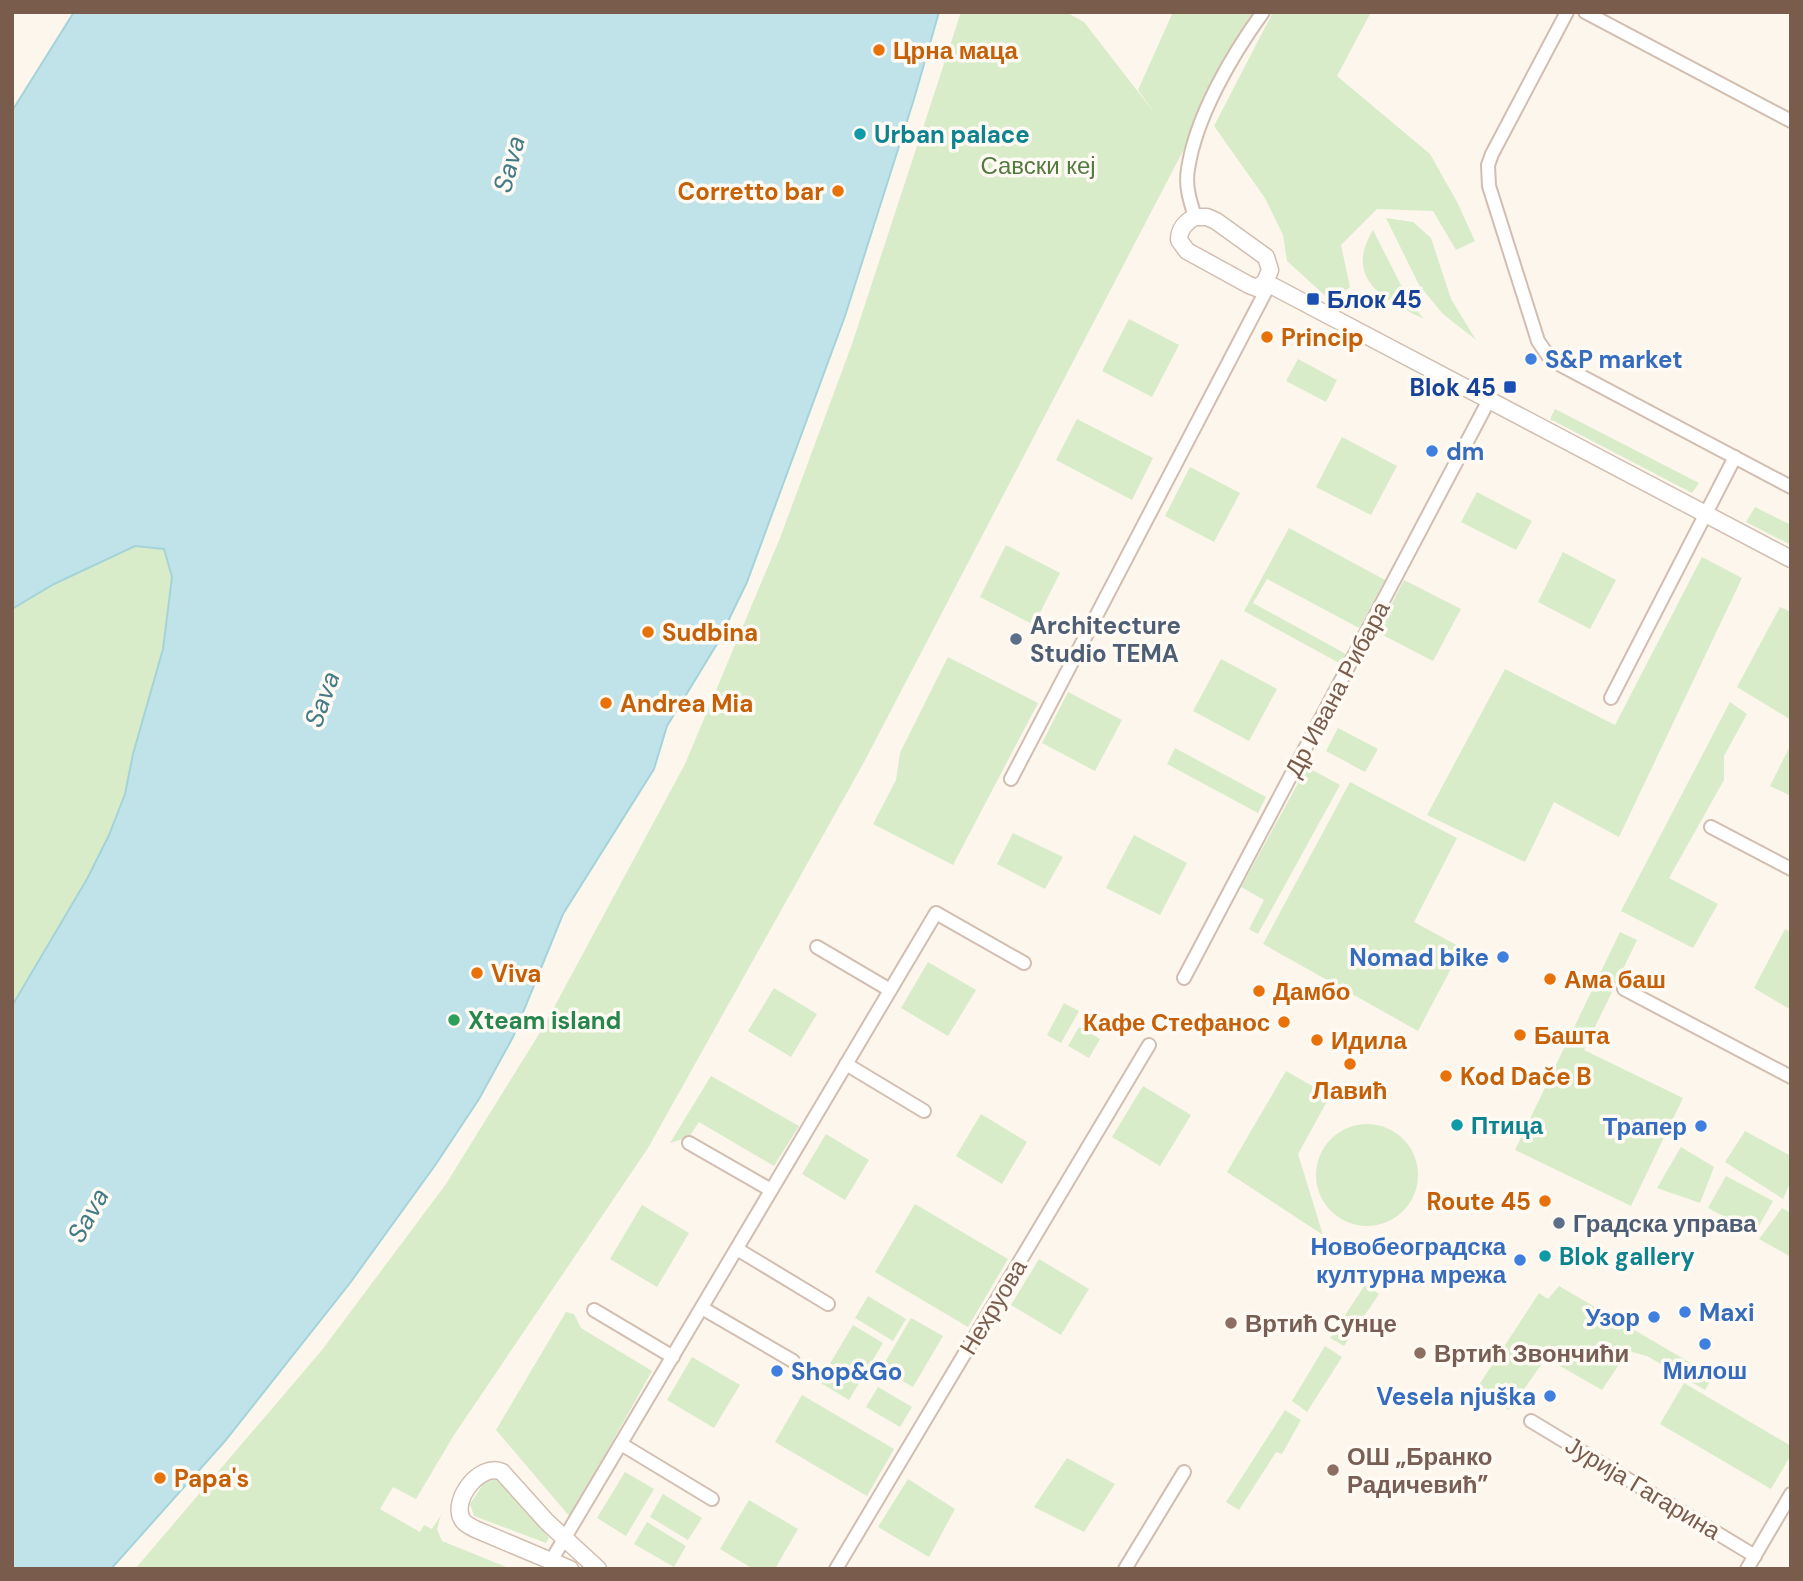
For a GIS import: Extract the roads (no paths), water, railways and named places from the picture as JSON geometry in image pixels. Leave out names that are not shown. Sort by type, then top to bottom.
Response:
[{"type":"street","points":[[1195,217],[1187,190],[1188,170],[1198,132],[1228,70],[1264,12]]},
{"type":"street","points":[[1567,12],[1492,155],[1487,174],[1538,341],[1551,360],[1791,487]]},
{"type":"street","points":[[1585,12],[1791,121]]},
{"type":"street","points":[[1011,779],[1267,284],[1270,270],[1266,257],[1216,221],[1207,217],[1195,217],[1188,221],[1179,234],[1179,240],[1187,251],[1256,288],[1267,284],[1791,559]]},
{"type":"street","name":"Др Ивана Рибара","points":[[1184,978],[1489,400]]},
{"type":"street","points":[[1611,698],[1735,457]]},
{"type":"street","points":[[1711,827],[1791,869]]},
{"type":"street","points":[[551,1561],[936,913],[1024,963]]},
{"type":"street","points":[[817,947],[890,990]]},
{"type":"street","points":[[1624,989],[1791,1077]]},
{"type":"street","name":"Нехруова","points":[[836,1569],[1149,1045]]},
{"type":"street","points":[[846,1064],[925,1111]]},
{"type":"street","points":[[689,1143],[771,1190]]},
{"type":"street","points":[[737,1249],[828,1304]]},
{"type":"street","points":[[702,1308],[793,1362]]},
{"type":"street","points":[[594,1310],[673,1357]]},
{"type":"street","name":"Јурија Гагарина","points":[[1531,1421],[1755,1556]]},
{"type":"street","points":[[621,1444],[712,1499]]},
{"type":"street","points":[[570,1569],[463,1522],[459,1507],[471,1481],[489,1470],[499,1470],[564,1539],[598,1569]]},
{"type":"street","points":[[1125,1569],[1184,1472]]},
{"type":"street","points":[[1747,1569],[1791,1494]]},
{"type":"water","name":"Sava","points":[[74,12],[939,12],[845,316],[747,582],[717,644],[667,726],[654,769],[563,914],[513,1037],[479,1099],[436,1164],[350,1283],[225,1441],[111,1569],[12,1569],[12,1006],[87,879],[109,835],[125,794],[133,754],[163,649],[172,577],[164,549],[135,546],[54,584],[12,609],[12,111]]},
{"type":"place","name":"Црна маца","points":[[879,50]]},
{"type":"place","name":"Urban palace","points":[[860,134]]},
{"type":"place","name":"Corretto bar","points":[[838,191]]},
{"type":"place","name":"Блок 45","points":[[1313,299]]},
{"type":"place","name":"Princip","points":[[1267,337]]},
{"type":"place","name":"S&P market","points":[[1531,359]]},
{"type":"place","name":"Blok 45","points":[[1510,387]]},
{"type":"place","name":"dm","points":[[1432,451]]},
{"type":"place","name":"Sudbina","points":[[648,632]]},
{"type":"place","name":"Architecture Studio TEMA","points":[[1016,639]]},
{"type":"place","name":"Andrea Mia","points":[[606,703]]},
{"type":"place","name":"Nomad bike","points":[[1503,957]]},
{"type":"place","name":"Viva","points":[[477,973]]},
{"type":"place","name":"Ама баш","points":[[1550,979]]},
{"type":"place","name":"Дамбо","points":[[1259,991]]},
{"type":"place","name":"Xteam island","points":[[454,1020]]},
{"type":"place","name":"Кафе Стефанос","points":[[1284,1022]]},
{"type":"place","name":"Башта","points":[[1520,1035]]},
{"type":"place","name":"Идила","points":[[1317,1040]]},
{"type":"place","name":"Лавић","points":[[1350,1064]]},
{"type":"place","name":"Kod Dače B","points":[[1446,1076]]},
{"type":"place","name":"Птица","points":[[1457,1125]]},
{"type":"place","name":"Трапер","points":[[1701,1126]]},
{"type":"place","name":"Route 45","points":[[1545,1201]]},
{"type":"place","name":"Градска управа","points":[[1559,1223]]},
{"type":"place","name":"Blok gallery","points":[[1545,1256]]},
{"type":"place","name":"Новобеоградска културна мрежа","points":[[1520,1260]]},
{"type":"place","name":"Maxi","points":[[1685,1312]]},
{"type":"place","name":"Узор","points":[[1654,1317]]},
{"type":"place","name":"Вртић Сунце","points":[[1231,1323]]},
{"type":"place","name":"Милош","points":[[1705,1344]]},
{"type":"place","name":"Вртић Звончићи","points":[[1420,1353]]},
{"type":"place","name":"Shop&Go","points":[[777,1371]]},
{"type":"place","name":"Vesela njuška","points":[[1550,1396]]},
{"type":"place","name":"ОШ „Бранко Радичевић”","points":[[1333,1470]]},
{"type":"place","name":"Papa's","points":[[160,1478]]},
{"type":"park label","name":"Савски кеј","points":[[1038,165]]}]
